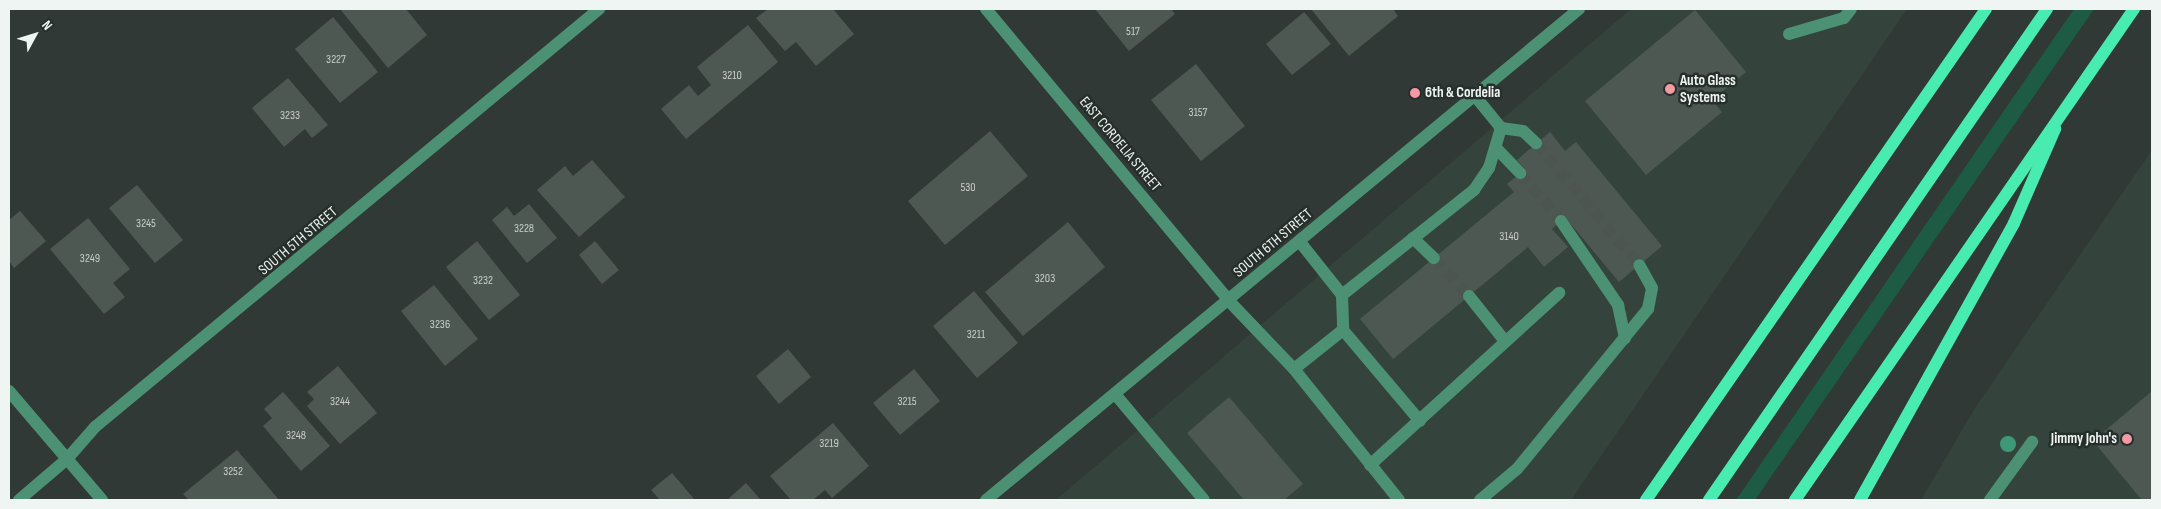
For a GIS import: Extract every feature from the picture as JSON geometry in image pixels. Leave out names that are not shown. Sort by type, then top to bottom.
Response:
[{"type":"main road","points":[[1646,500],[1986,9]]},
{"type":"main road","points":[[1709,500],[2047,9]]},
{"type":"main road","points":[[1795,500],[2067,102],[2134,9]]},
{"type":"main road","points":[[1860,500],[2014,223],[2067,102]]},
{"type":"street","name":"SOUTH 5TH STREET","points":[[19,500],[66,459],[96,427],[599,9]]},
{"type":"street","name":"EAST CORDELIA STREET","points":[[986,9],[1229,301],[1294,370],[1399,500]]},
{"type":"street","name":"SOUTH 6TH STREET","points":[[986,500],[1229,301],[1579,9]]},
{"type":"street","points":[[1789,34],[1844,18],[1851,9]]},
{"type":"street","points":[[1475,96],[1501,128],[1523,132],[1536,143]]},
{"type":"street","points":[[1342,296],[1474,190],[1496,148],[1501,128]]},
{"type":"street","points":[[1496,148],[1520,172]]},
{"type":"street","points":[[1561,221],[1618,305],[1625,338]]},
{"type":"street","points":[[1413,238],[1434,258]]},
{"type":"street","points":[[1300,242],[1342,296],[1343,330],[1420,421]]},
{"type":"street","points":[[1480,500],[1517,469],[1648,309],[1652,288],[1639,265]]},
{"type":"street","points":[[1370,466],[1504,340],[1559,293]]},
{"type":"street","points":[[1468,296],[1504,340]]},
{"type":"street","points":[[1294,370],[1343,330]]},
{"type":"street","points":[[9,391],[102,500]]},
{"type":"street","points":[[1115,394],[1204,500]]},
{"type":"street","points":[[1990,500],[2032,442]]},
{"type":"shaded area","points":[[1631,9],[1907,9],[1571,500],[1056,500]]},
{"type":"shaded area","points":[[2152,150],[2152,500],[1921,500],[1975,408]]},
{"type":"green space","points":[[2074,9],[2094,9],[1755,500],[1736,500]]},
{"type":"building","points":[[340,9],[406,9],[427,35],[388,68]]},
{"type":"building","points":[[768,9],[833,9],[854,34],[816,66],[796,42],[785,51],[756,18]]},
{"type":"building","points":[[1095,9],[1171,9],[1175,14],[1129,51]]},
{"type":"building","points":[[1311,9],[1393,9],[1398,16],[1349,56]]},
{"type":"building","points":[[1695,10],[1746,72],[1712,100],[1722,112],[1646,175],[1585,101]]},
{"type":"building","points":[[1304,12],[1331,44],[1292,75],[1266,44]]},
{"type":"building","points":[[333,17],[378,72],[340,103],[295,49]]},
{"type":"building","points":[[748,25],[778,62],[686,139],[661,109],[689,85],[698,96],[711,85],[697,67]]},
{"type":"building","points":[[1196,64],[1245,126],[1201,161],[1151,100]]},
{"type":"building","points":[[288,78],[328,125],[312,138],[305,129],[284,147],[252,108]]},
{"type":"building","points":[[990,131],[1028,176],[945,245],[908,201]]},
{"type":"building","points":[[1550,132],[1565,151],[1576,142],[1662,246],[1619,282],[1565,217],[1552,229],[1568,247],[1544,267],[1528,247],[1393,359],[1360,319],[1514,192],[1507,184],[1525,169],[1517,160]]},
{"type":"building","points":[[592,160],[625,197],[579,237],[537,190],[565,166],[573,176]]},
{"type":"building","points":[[137,185],[183,240],[155,263],[109,208]]},
{"type":"building","points":[[529,204],[557,238],[527,263],[492,220],[507,207],[514,216]]},
{"type":"building","points":[[20,211],[46,241],[14,268],[9,261],[9,220]]},
{"type":"building","points":[[88,218],[130,269],[113,283],[125,297],[104,314],[50,249]]},
{"type":"building","points":[[1068,222],[1105,267],[1023,336],[985,292]]},
{"type":"building","points":[[477,241],[520,295],[489,320],[446,267]]},
{"type":"building","points":[[595,241],[619,270],[602,284],[579,255]]},
{"type":"building","points":[[434,285],[478,339],[445,366],[401,311]]},
{"type":"building","points":[[974,291],[1018,343],[977,378],[933,326]]},
{"type":"building","points":[[788,349],[811,377],[779,404],[756,376]]},
{"type":"building","points":[[338,366],[377,413],[340,444],[307,406],[314,399],[307,392]]},
{"type":"building","points":[[914,369],[940,401],[900,435],[873,403]]},
{"type":"building","points":[[2152,391],[2152,500],[2142,500],[2093,441]]},
{"type":"building","points":[[283,392],[330,446],[301,471],[263,426],[272,418],[264,409]]},
{"type":"building","points":[[1229,397],[1303,484],[1284,500],[1244,500],[1187,433]]},
{"type":"building","points":[[833,423],[869,466],[832,498],[825,490],[813,500],[791,500],[770,476]]},
{"type":"building","points":[[237,450],[279,500],[189,500],[183,494]]},
{"type":"building","points":[[672,473],[695,500],[660,500],[651,490]]},
{"type":"building","points":[[746,483],[761,500],[727,500]]},
{"type":"tunnel","points":[[1536,143],[1639,265]]},
{"type":"tunnel","points":[[1520,173],[1561,221]]},
{"type":"tunnel","points":[[1434,258],[1469,296]]},
{"type":"place","name":"Auto Glass Systems","points":[[1670,89]]},
{"type":"place","name":"6th & Cordelia","points":[[1415,93]]},
{"type":"place","name":"Jimmy John's","points":[[2127,439]]}]
